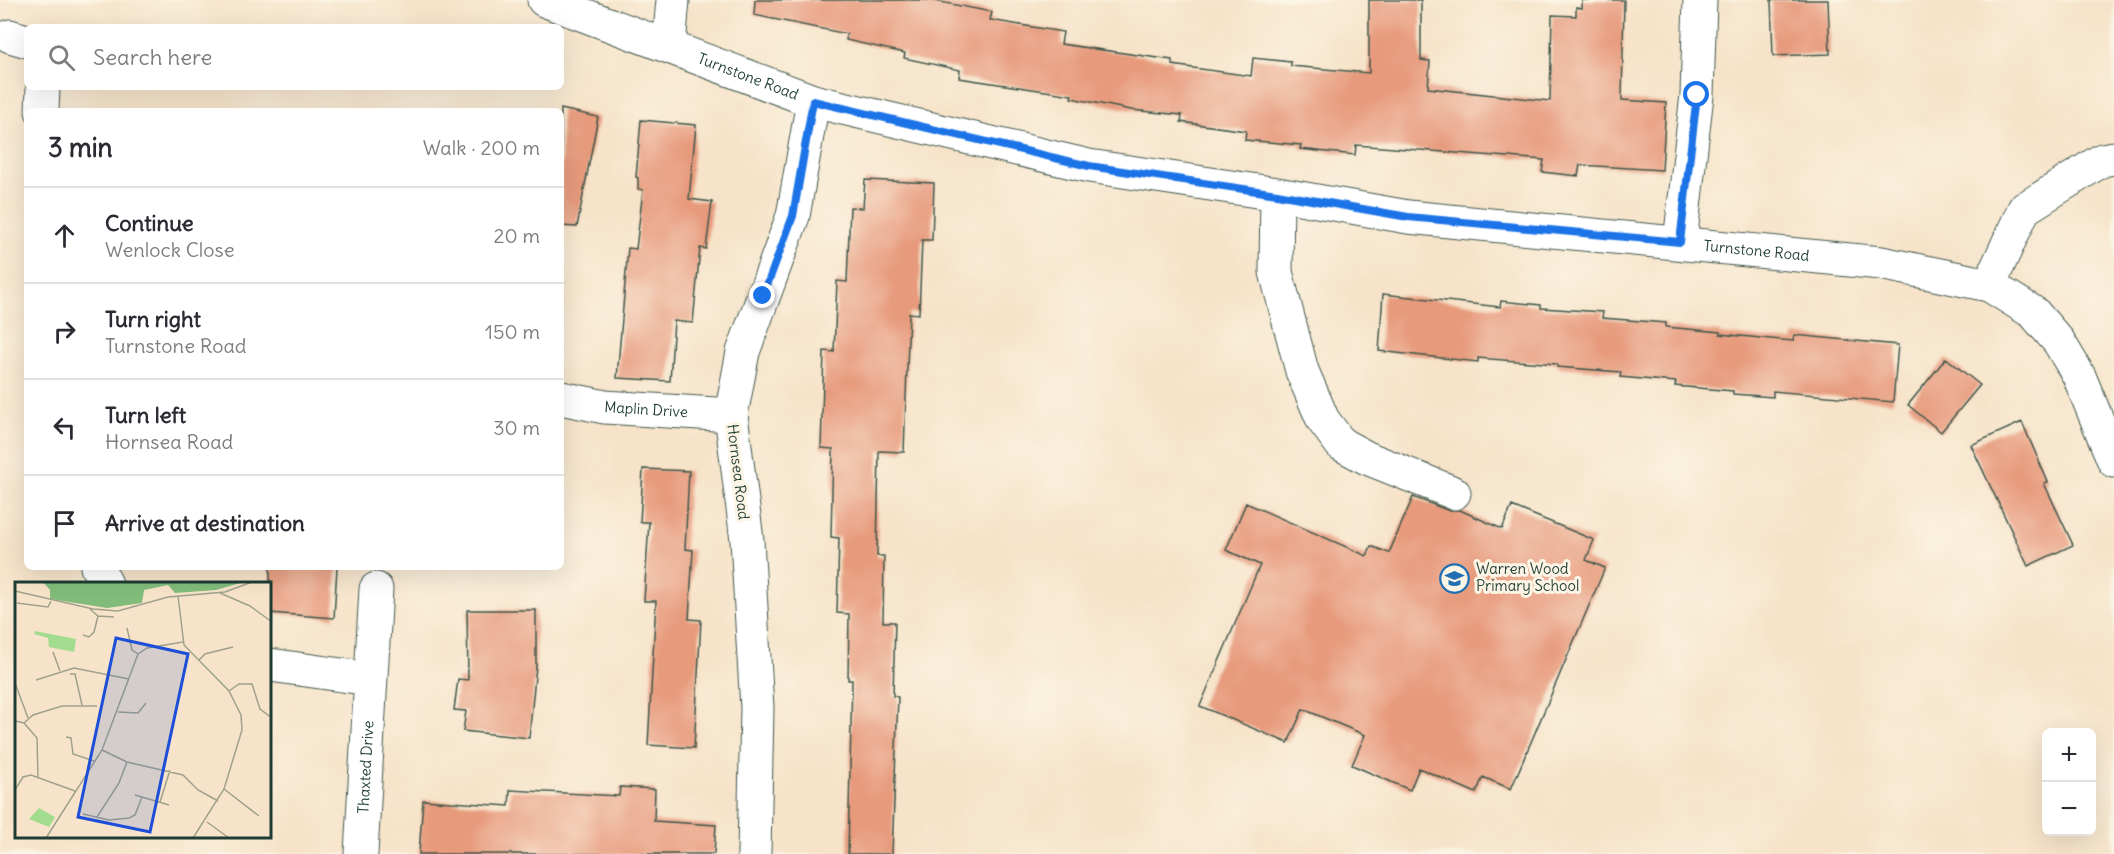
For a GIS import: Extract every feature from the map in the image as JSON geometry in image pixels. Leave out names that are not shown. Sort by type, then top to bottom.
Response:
[{"type":"street","name":"Turnstone Road","points":[[544,0],[669,45],[813,101],[1089,166],[1277,194],[1408,217],[1881,263],[1989,285],[2034,314],[2059,342],[2079,376],[2114,461]]},
{"type":"street","points":[[669,45],[673,0]]},
{"type":"street","points":[[1680,242],[1697,95],[1700,0]]},
{"type":"street","points":[[42,108],[43,90]]},
{"type":"street","name":"Hornsea Road","points":[[754,854],[757,708],[747,540],[731,415],[743,352],[793,216],[813,101]]},
{"type":"street","points":[[1989,285],[2024,209],[2102,160],[2114,158]]},
{"type":"street","points":[[1277,194],[1276,272],[1302,371],[1323,420],[1341,444],[1367,458],[1454,493]]},
{"type":"street","name":"Maplin Drive","points":[[564,399],[604,407],[731,415]]},
{"type":"street","name":"Thaxted Drive","points":[[361,854],[376,589]]},
{"type":"street","points":[[272,665],[370,679]]},
{"type":"building","points":[[755,0],[930,0],[992,12],[990,20],[1063,32],[1061,44],[1172,60],[1172,65],[1251,76],[1253,58],[1291,62],[1291,66],[1369,73],[1369,0],[1421,0],[1421,60],[1430,61],[1428,88],[1550,101],[1552,15],[1576,16],[1576,7],[1582,8],[1582,0],[1624,0],[1622,100],[1666,103],[1662,170],[1580,165],[1578,176],[1542,172],[1544,160],[1356,145],[1355,155],[1300,149],[1301,145],[1245,140],[1246,131],[1181,122],[1182,115],[1131,110],[1071,98],[1072,95],[959,78],[960,70],[904,58],[905,53],[846,40],[847,34],[754,15]]},
{"type":"building","points":[[1771,0],[1828,0],[1830,54],[1773,56]]},
{"type":"building","points":[[564,110],[598,117],[577,227],[564,226]]},
{"type":"building","points":[[641,120],[696,125],[689,199],[712,202],[706,249],[700,248],[693,323],[674,321],[670,381],[617,378],[628,248],[636,249],[643,190],[638,189],[638,178],[636,177]]},
{"type":"building","points":[[865,180],[934,183],[932,240],[922,240],[919,314],[909,313],[904,452],[879,451],[877,556],[884,556],[883,622],[895,622],[893,696],[898,697],[892,854],[848,854],[852,680],[848,680],[849,614],[837,613],[839,538],[831,537],[833,449],[821,448],[824,351],[834,352],[837,281],[847,282],[850,207],[863,208]]},
{"type":"building","points":[[1383,294],[1500,307],[1501,301],[1541,305],[1541,308],[1603,312],[1602,318],[1666,323],[1666,327],[1720,332],[1720,334],[1793,341],[1794,335],[1898,345],[1893,402],[1773,391],[1773,397],[1733,394],[1733,391],[1675,386],[1676,382],[1620,377],[1621,372],[1557,367],[1557,364],[1478,358],[1478,362],[1379,351]]},
{"type":"building","points":[[1946,358],[1980,385],[1941,432],[1908,405]]},
{"type":"building","points":[[2022,422],[2048,482],[2044,483],[2073,545],[2028,566],[1971,445]]},
{"type":"building","points":[[643,469],[689,471],[685,549],[693,550],[689,619],[701,620],[694,748],[648,745],[656,601],[644,601],[649,522],[640,522]]},
{"type":"building","points":[[1413,497],[1447,510],[1460,510],[1502,529],[1512,506],[1594,540],[1586,560],[1605,568],[1511,789],[1483,777],[1476,793],[1419,768],[1410,790],[1352,765],[1365,735],[1303,709],[1288,743],[1200,706],[1260,565],[1226,550],[1246,503],[1367,556],[1371,546],[1389,553]]},
{"type":"building","points":[[270,570],[337,570],[334,618],[272,613],[272,582],[270,582]]},
{"type":"building","points":[[467,610],[536,610],[536,666],[529,738],[463,731],[466,711],[454,710],[458,679],[468,680]]},
{"type":"building","points":[[620,787],[655,789],[654,821],[716,825],[714,854],[419,854],[423,800],[509,806],[510,790],[619,796]]},
{"type":"place","name":"Warren Wood Primary School","points":[[1455,578]]},
{"type":"route","points":[[763,296],[793,216],[813,101],[1089,166],[1277,194],[1408,217],[1680,242],[1697,95]]}]
